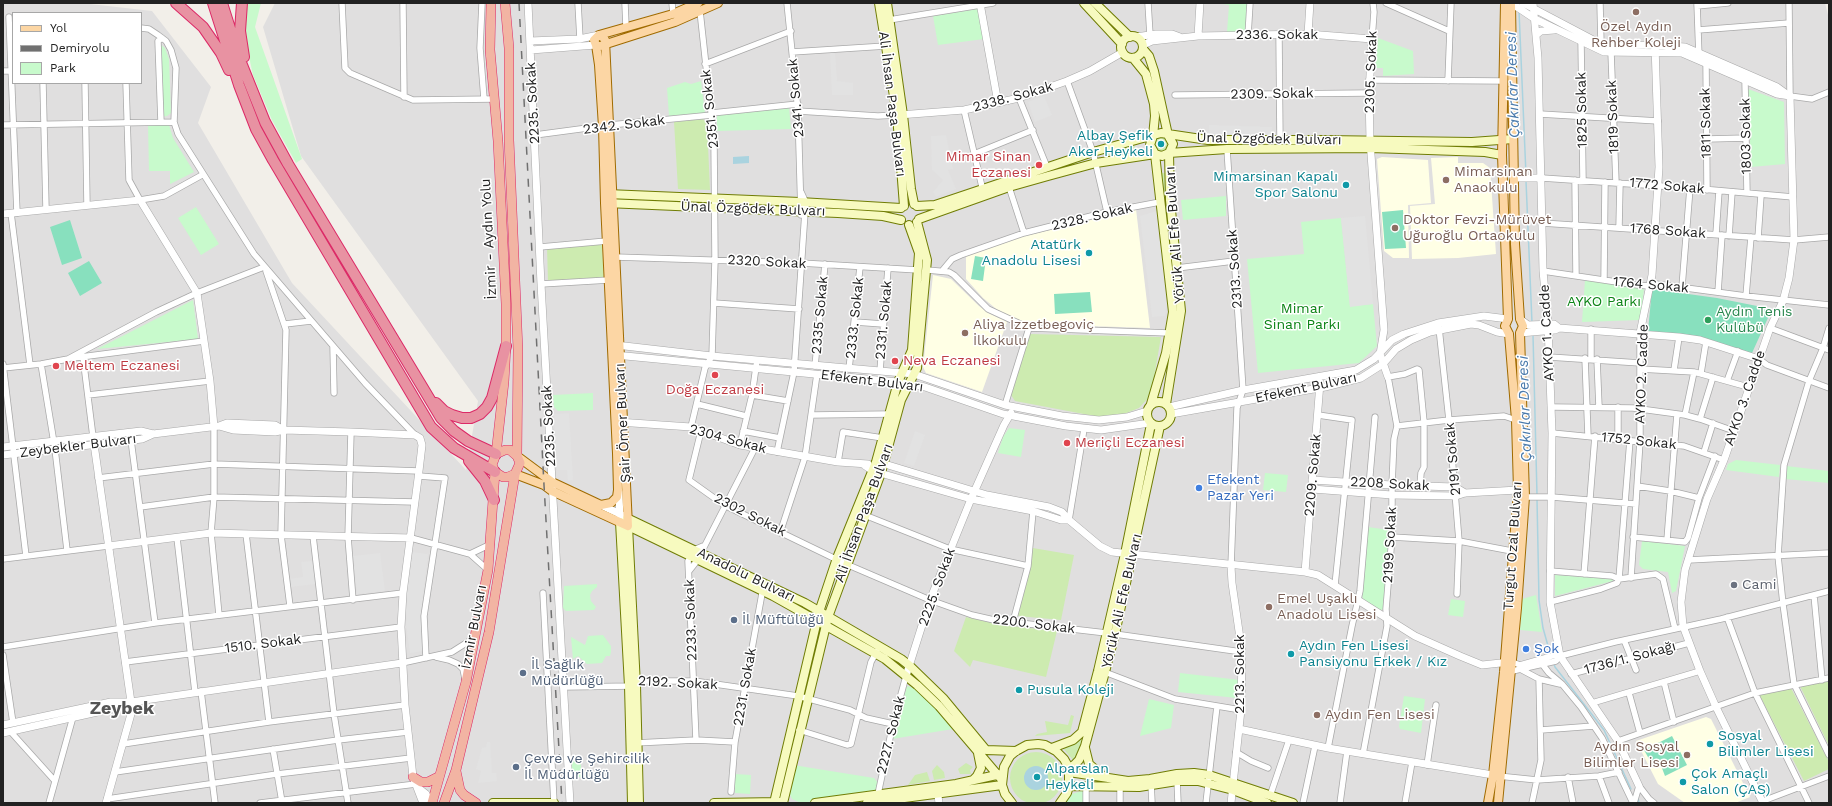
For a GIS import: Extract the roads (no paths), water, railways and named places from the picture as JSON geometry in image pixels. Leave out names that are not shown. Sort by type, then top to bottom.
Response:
[{"type":"highway","points":[[176,3],[203,27],[221,53],[256,129],[273,160],[431,427],[478,470],[494,500]]},
{"type":"highway","points":[[213,3],[256,129]]},
{"type":"highway","points":[[222,3],[240,60],[265,122],[288,164],[441,418],[454,431],[468,441],[496,454],[505,450],[513,451],[517,456]]},
{"type":"highway","points":[[242,3],[240,31],[252,92]]},
{"type":"highway","name":"İzmir - Aydın Yolu","points":[[491,3],[491,57],[495,99],[506,296],[506,346],[496,454],[492,461],[495,472]]},
{"type":"highway","name":"İzmir - Aydın Yolu","points":[[505,3],[509,56],[509,140],[518,350],[517,456]]},
{"type":"highway","points":[[490,36],[508,36]]},
{"type":"highway","points":[[491,57],[509,56]]},
{"type":"highway","points":[[423,388],[444,411],[452,415],[462,418],[471,418],[480,414],[487,407],[492,398],[506,346]]},
{"type":"highway","points":[[454,448],[503,477],[512,476],[515,474]]},
{"type":"highway","name":"İzmir Bulvarı","points":[[444,803],[456,770],[489,632],[515,474],[519,467],[517,456]]},
{"type":"highway","name":"İzmir Bulvarı","points":[[431,803],[466,682],[475,638],[488,570],[495,472]]},
{"type":"highway","points":[[456,770],[460,790],[464,795],[476,803]]},
{"type":"highway","points":[[415,782],[428,782],[438,777]]},
{"type":"main road","points":[[600,44],[674,18],[698,6],[718,3]]},
{"type":"main road","name":"Ali İhsan Paşa Bulvarı","points":[[879,3],[885,21],[911,189],[915,205]]},
{"type":"main road","name":"Ali İhsan Paşa Bulvarı","points":[[887,3],[885,21],[886,46],[900,115],[902,207]]},
{"type":"main road","points":[[1084,3],[1122,48],[1126,56],[1133,58],[1140,55],[1143,47],[1095,3]]},
{"type":"main road","name":"Turgut Ozal Bulvarı","points":[[1510,3],[1504,82],[1502,140],[1508,319],[1504,326],[1509,334],[1529,497],[1517,552]]},
{"type":"main road","name":"Turgut Ozal Bulvarı","points":[[1510,3],[1513,178],[1520,319],[1523,326],[1529,329],[1519,411]]},
{"type":"main road","points":[[599,35],[626,27],[674,18]]},
{"type":"main road","name":"Şair Ömer Bulvarı","points":[[599,35],[604,38],[600,44],[606,126],[609,199],[615,256],[616,355],[632,683]]},
{"type":"main road","points":[[1122,48],[1133,37]]},
{"type":"main road","name":"Yörük Ali Efe Bulvarı","points":[[1143,47],[1149,56],[1154,71],[1168,135],[1173,144],[1169,153],[1170,200],[1177,268],[1180,321],[1169,408]]},
{"type":"main road","name":"Yörük Ali Efe Bulvarı","points":[[1133,58],[1146,74],[1149,81],[1155,116],[1154,136],[1150,145],[1155,154],[1173,312],[1166,353],[1149,408]]},
{"type":"main road","name":"Ünal Özgödek Bulvarı","points":[[915,222],[983,192],[1047,167],[1160,133],[1208,140],[1280,145]]},
{"type":"main road","name":"Ünal Özgödek Bulvarı","points":[[915,205],[935,206],[1096,163],[1155,154],[1162,156],[1169,153],[1280,145],[1472,142],[1513,139]]},
{"type":"main road","name":"Ünal Özgödek Bulvarı","points":[[1371,144],[1485,152],[1502,155]]},
{"type":"main road","name":"Ünal Özgödek Bulvarı","points":[[609,199],[715,204],[802,212],[883,216],[901,220]]},
{"type":"main road","name":"Şair Ömer Bulvarı","points":[[609,199],[607,241],[609,280],[616,345]]},
{"type":"main road","name":"Ünal Özgödek Bulvarı","points":[[715,204],[803,202],[902,207]]},
{"type":"main road","points":[[915,205],[921,212],[915,222],[901,220],[900,215],[902,207],[915,205]]},
{"type":"main road","name":"Ali İhsan Paşa Bulvarı","points":[[777,803],[800,730],[828,617],[846,564],[866,516],[877,472],[901,400],[917,368],[920,344],[922,270],[915,222]]},
{"type":"main road","name":"Ali İhsan Paşa Bulvarı","points":[[880,463],[883,438],[898,382],[901,372],[912,350],[922,270]]},
{"type":"main road","points":[[1508,319],[1513,317],[1520,319]]},
{"type":"main road","name":"Efekent Bulvarı","points":[[1509,334],[1514,336],[1529,329]]},
{"type":"main road","points":[[1158,402],[1169,408],[1168,422],[1160,426],[1150,423],[1146,415],[1149,408],[1158,402]]},
{"type":"main road","name":"Turgut Ozal Bulvarı","points":[[1498,803],[1497,775],[1509,662],[1517,552],[1520,421]]},
{"type":"main road","name":"Şair Ömer Bulvarı","points":[[618,490],[619,422]]},
{"type":"main road","name":"Yörük Ali Efe Bulvarı","points":[[1129,555],[1150,423]]},
{"type":"main road","name":"Yörük Ali Efe Bulvarı","points":[[1069,770],[1079,760],[1085,746],[1160,426]]},
{"type":"main road","name":"Anadolu Bulvarı","points":[[517,456],[552,482],[601,505]]},
{"type":"main road","name":"Ali İhsan Paşa Bulvarı","points":[[777,803],[798,696],[816,621],[837,558],[857,512],[877,472]]},
{"type":"main road","name":"Anadolu Bulvarı","points":[[515,474],[544,484],[552,491],[624,520],[698,553],[764,587],[828,617],[877,651],[938,706],[1001,779],[1005,794],[1012,803]]},
{"type":"main road","points":[[601,505],[611,503],[617,497],[618,490]]},
{"type":"main road","name":"Şair Ömer Bulvarı","points":[[624,520],[629,547],[634,743],[639,803]]},
{"type":"main road","name":"Anadolu Bulvarı","points":[[624,520],[645,534],[698,553]]},
{"type":"main road","points":[[629,547],[634,538],[645,534]]},
{"type":"main road","name":"Anadolu Bulvarı","points":[[764,587],[816,621],[910,666],[943,698],[986,750],[1016,750]]},
{"type":"main road","name":"Yörük Ali Efe Bulvarı","points":[[1052,748],[1073,740],[1082,732],[1102,672]]},
{"type":"main road","name":"Şair Ömer Bulvarı","points":[[632,803],[634,743]]},
{"type":"main road","points":[[1001,779],[1006,761],[1016,750],[1032,744],[1052,748],[1061,755],[1069,770],[1069,786],[1067,793],[1060,803]]},
{"type":"main road","points":[[1085,746],[1089,764],[1106,778]]},
{"type":"main road","points":[[973,780],[981,768],[977,751]]},
{"type":"main road","points":[[1069,770],[1106,778],[1151,783]]},
{"type":"main road","points":[[1069,786],[1120,787],[1151,783],[1194,773],[1268,800],[1293,803]]},
{"type":"main road","name":"Turgut Ozal Bulvarı","points":[[1488,803],[1497,775]]},
{"type":"main road","points":[[815,803],[878,794],[937,789],[973,780],[1001,779]]},
{"type":"main road","points":[[867,803],[937,789],[1001,779]]},
{"type":"main road","points":[[493,803],[554,803]]},
{"type":"main road","points":[[719,803],[777,803]]},
{"type":"street","points":[[342,3],[345,68],[358,77],[413,100],[495,99]]},
{"type":"street","points":[[403,3],[404,97]]},
{"type":"street","points":[[482,3],[480,48],[484,99]]},
{"type":"street","name":"2235. Sokak","points":[[528,3],[541,284],[552,491],[565,687],[568,792],[570,803]]},
{"type":"street","points":[[578,3],[580,39]]},
{"type":"street","points":[[625,3],[626,27]]},
{"type":"street","points":[[672,3],[674,18]]},
{"type":"street","name":"2341. Sokak","points":[[787,3],[798,104],[801,192],[803,202]]},
{"type":"street","points":[[885,21],[993,3]]},
{"type":"street","points":[[1148,3],[1150,35]]},
{"type":"street","points":[[1198,36],[1200,3]]},
{"type":"street","points":[[1248,35],[1250,3]]},
{"type":"street","points":[[1308,34],[1310,3]]},
{"type":"street","name":"2305. Sokak","points":[[1373,3],[1374,12],[1369,92],[1371,144],[1384,330]]},
{"type":"street","points":[[1386,3],[1449,31]]},
{"type":"street","points":[[1448,81],[1451,3]]},
{"type":"street","points":[[1510,3],[1529,7],[1601,44],[1611,46],[1685,48],[1745,80],[1777,94],[1812,99],[1829,92]]},
{"type":"street","points":[[1600,3],[1601,44]]},
{"type":"street","points":[[1697,4],[1728,3]]},
{"type":"street","points":[[1789,3],[1790,96]]},
{"type":"street","points":[[980,4],[998,103]]},
{"type":"street","name":"1811 Sokak","points":[[1697,4],[1707,139],[1707,190]]},
{"type":"street","name":"2351. Sokak","points":[[691,427],[705,368],[710,360],[715,260],[714,139],[698,6]]},
{"type":"street","name":"AYKO 1. Cadde","points":[[1529,7],[1535,19],[1540,114],[1543,271],[1548,327],[1552,433],[1550,602],[1557,657]]},
{"type":"street","points":[[3,19],[11,17],[12,71],[3,71]]},
{"type":"street","points":[[1535,19],[1604,52],[1655,48]]},
{"type":"street","points":[[1698,30],[1789,24]]},
{"type":"street","points":[[142,28],[149,29],[166,41],[171,50],[176,68],[174,122],[178,134],[202,175],[254,254],[365,384],[415,435],[420,438],[422,445],[403,593],[401,627],[404,706],[415,782],[423,803]]},
{"type":"street","points":[[1536,35],[1541,31],[1558,30]]},
{"type":"street","points":[[705,64],[791,31]]},
{"type":"street","name":"2336. Sokak","points":[[1133,37],[1172,34],[1183,37]]},
{"type":"street","name":"2336. Sokak","points":[[1143,47],[1152,41],[1198,36],[1308,34],[1372,39]]},
{"type":"street","points":[[530,41],[580,39],[599,35]]},
{"type":"street","points":[[1279,35],[1280,145]]},
{"type":"street","points":[[161,122],[158,41],[162,38]]},
{"type":"street","name":"1825 Sokak","points":[[1580,40],[1583,180]]},
{"type":"street","points":[[531,50],[600,44]]},
{"type":"street","points":[[792,52],[886,46]]},
{"type":"street","name":"2338. Sokak","points":[[900,115],[964,110],[1019,98],[1090,71],[1122,48]]},
{"type":"street","name":"AYKO 2. Cadde","points":[[1631,578],[1640,441],[1640,333],[1652,275],[1659,167],[1655,48]]},
{"type":"street","name":"1819 Sokak","points":[[1611,52],[1620,228]]},
{"type":"street","points":[[1702,58],[1777,87],[1790,96]]},
{"type":"street","points":[[1370,80],[1504,82]]},
{"type":"street","name":"1803 Sokak","points":[[1745,80],[1747,193]]},
{"type":"street","points":[[1067,81],[1093,152],[1107,212]]},
{"type":"street","points":[[12,84],[14,213],[30,365]]},
{"type":"street","points":[[43,84],[46,209]]},
{"type":"street","points":[[85,84],[87,205]]},
{"type":"street","points":[[126,84],[129,180],[197,293],[217,426],[211,533],[219,615]]},
{"type":"street","name":"2309. Sokak","points":[[1175,95],[1369,92]]},
{"type":"street","name":"AYKO 3. Cadde","points":[[1763,802],[1700,671],[1683,626],[1681,602],[1688,560],[1707,500],[1724,460],[1770,328],[1783,301],[1789,278],[1794,240],[1790,96]]},
{"type":"street","points":[[1019,98],[1047,167]]},
{"type":"street","name":"2342. Sokak","points":[[535,135],[798,104]]},
{"type":"street","points":[[964,110],[983,192]]},
{"type":"street","points":[[798,111],[878,116],[900,115]]},
{"type":"street","points":[[1540,114],[1658,121]]},
{"type":"street","points":[[3,125],[174,122]]},
{"type":"street","points":[[974,154],[1033,130]]},
{"type":"street","points":[[1707,139],[1746,138]]},
{"type":"street","name":"2313. Sokak","points":[[1227,149],[1243,390],[1237,408],[1231,566]]},
{"type":"street","name":"Ünal Özgödek Bulvarı","points":[[1502,155],[1513,158]]},
{"type":"street","points":[[3,214],[140,200],[164,196],[202,175]]},
{"type":"street","points":[[1513,178],[1542,178]]},
{"type":"street","name":"1772 Sokak","points":[[1542,178],[1719,190],[1793,197]]},
{"type":"street","points":[[1575,180],[1576,276]]},
{"type":"street","points":[[1604,280],[1605,182]]},
{"type":"street","points":[[1009,187],[1024,233]]},
{"type":"street","points":[[1682,287],[1688,233],[1690,188]]},
{"type":"street","points":[[1718,292],[1719,190]]},
{"type":"street","points":[[1729,236],[1732,192]]},
{"type":"street","points":[[1758,238],[1761,195]]},
{"type":"street","points":[[777,452],[794,372],[799,309],[803,202]]},
{"type":"street","name":"2328. Sokak","points":[[942,271],[952,259],[1024,233],[1107,212],[1160,202]]},
{"type":"street","name":"1768 Sokak","points":[[1542,223],[1794,240],[1829,237]]},
{"type":"street","points":[[1746,296],[1751,237]]},
{"type":"street","points":[[540,247],[607,241]]},
{"type":"street","name":"2320 Sokak","points":[[615,256],[825,264],[942,271]]},
{"type":"street","points":[[1177,268],[1234,261]]},
{"type":"street","name":"2335 Sokak","points":[[815,366],[825,264]]},
{"type":"street","points":[[68,358],[156,312],[197,293],[264,267]]},
{"type":"street","points":[[264,267],[285,324],[281,535],[290,606]]},
{"type":"street","name":"2333. Sokak","points":[[849,369],[860,267]]},
{"type":"street","name":"2331. Sokak","points":[[880,371],[888,268]]},
{"type":"street","points":[[942,271],[949,272],[954,275],[988,309],[1029,328],[1169,333]]},
{"type":"street","name":"1764 Sokak","points":[[1543,271],[1649,286],[1656,284],[1783,301],[1829,305]]},
{"type":"street","points":[[541,284],[609,280]]},
{"type":"street","points":[[714,303],[799,309]]},
{"type":"street","points":[[1439,327],[1484,316],[1508,319]]},
{"type":"street","points":[[285,324],[311,321]]},
{"type":"street","points":[[855,322],[884,324]]},
{"type":"street","name":"Efekent Bulvarı","points":[[1169,408],[1243,390],[1356,370],[1374,360],[1392,340],[1404,334],[1439,327],[1471,324],[1509,334]]},
{"type":"street","points":[[1529,329],[1548,327],[1554,324],[1559,328],[1640,333],[1679,337],[1706,342],[1738,351],[1759,359],[1767,365],[1829,388]]},
{"type":"street","name":"Efekent Bulvarı","points":[[1169,408],[1240,401],[1320,388],[1361,378],[1383,364],[1396,349],[1439,327]]},
{"type":"street","name":"2191 Sokak","points":[[1439,327],[1456,496],[1459,541],[1457,594]]},
{"type":"street","points":[[1007,415],[1029,328]]},
{"type":"street","points":[[1770,328],[1826,349]]},
{"type":"street","points":[[1829,328],[1826,349],[1809,381],[1784,465],[1778,556],[1794,684],[1829,755]]},
{"type":"street","points":[[1588,436],[1588,359],[1591,329]]},
{"type":"street","points":[[1384,330],[1390,356],[1388,377]]},
{"type":"street","points":[[1384,330],[1380,354],[1388,377]]},
{"type":"street","points":[[1674,370],[1679,337]]},
{"type":"street","points":[[3,368],[41,364],[68,358],[204,341]]},
{"type":"street","points":[[1701,373],[1706,342]]},
{"type":"street","name":"Efekent Bulvarı","points":[[616,345],[756,368],[898,382],[925,387],[1007,415],[1084,429],[1101,430],[1150,423]]},
{"type":"street","points":[[333,346],[334,393]]},
{"type":"street","points":[[1727,381],[1738,351]]},
{"type":"street","name":"Efekent Bulvarı","points":[[616,355],[710,360],[757,360],[849,369],[901,372],[914,374],[1009,406],[1062,416],[1099,420],[1127,417],[1149,408]]},
{"type":"street","points":[[83,357],[98,478],[126,662],[128,702],[131,714],[106,801],[213,783],[411,758]]},
{"type":"street","points":[[1549,357],[1597,359],[1640,366],[1701,373],[1748,388]]},
{"type":"street","points":[[1597,359],[1599,407]]},
{"type":"street","points":[[740,445],[752,395],[757,360]]},
{"type":"street","points":[[3,364],[26,556]]},
{"type":"street","points":[[41,364],[54,445],[67,550]]},
{"type":"street","points":[[1388,377],[1418,370],[1424,422],[1424,467],[1420,473],[1420,486]]},
{"type":"street","points":[[1685,416],[1694,372]]},
{"type":"street","points":[[780,532],[805,457],[817,374]]},
{"type":"street","name":"2209. Sokak","points":[[1305,572],[1320,377]]},
{"type":"street","name":"2199 Sokak","points":[[1363,754],[1380,667],[1387,619],[1386,609],[1392,537],[1394,438],[1397,426],[1388,377]]},
{"type":"street","points":[[1700,419],[1713,377]]},
{"type":"street","points":[[88,395],[210,381]]},
{"type":"street","points":[[752,395],[788,401]]},
{"type":"street","points":[[697,404],[746,416]]},
{"type":"street","points":[[1551,407],[1618,407],[1677,414],[1700,419],[1734,431]]},
{"type":"street","points":[[1618,407],[1618,438]]},
{"type":"street","points":[[1397,426],[1424,422],[1504,416],[1519,411]]},
{"type":"street","points":[[812,415],[890,414]]},
{"type":"street","points":[[1633,537],[1667,540],[1677,414]]},
{"type":"street","name":"2225. Sokak","points":[[906,676],[930,600],[1007,415]]},
{"type":"street","points":[[1318,415],[1352,420],[1335,585]]},
{"type":"street","points":[[1504,416],[1520,421]]},
{"type":"street","points":[[1328,748],[1360,592],[1375,417]]},
{"type":"street","name":"2304 Sokak","points":[[619,422],[691,427],[740,445],[805,457],[864,465]]},
{"type":"street","points":[[1704,452],[1713,423]]},
{"type":"street","name":"Zeybekler Bulvarı","points":[[3,455],[14,450],[94,441],[142,439],[153,434],[217,426],[233,430],[275,432],[284,430],[415,435]]},
{"type":"street","points":[[1069,520],[1084,429]]},
{"type":"street","points":[[743,430],[780,438]]},
{"type":"street","name":"Zeybekler Bulvarı","points":[[94,441],[141,431],[153,434]]},
{"type":"street","name":"2302 Sokak","points":[[701,431],[689,480],[724,505],[837,558]]},
{"type":"street","points":[[351,432],[348,537],[353,600]]},
{"type":"street","points":[[838,462],[843,432],[883,438]]},
{"type":"street","name":"1752 Sokak","points":[[1552,433],[1618,438],[1684,446],[1724,460]]},
{"type":"street","points":[[1584,574],[1595,436]]},
{"type":"street","points":[[131,440],[155,623]]},
{"type":"street","name":"AYKO 2. Cadde","points":[[1619,579],[1630,440]]},
{"type":"street","name":"Zeybekler Bulvarı","points":[[3,448],[14,450]]},
{"type":"street","name":"2233. Sokak","points":[[696,740],[688,561],[698,553],[754,448]]},
{"type":"street","name":"AYKO 3. Cadde","points":[[1667,540],[1685,542],[1688,538],[1699,498],[1715,456]]},
{"type":"street","points":[[864,465],[880,463],[987,495],[1049,507],[1062,512],[1069,520],[1100,546],[1112,552],[1231,566],[1305,572],[1318,576],[1335,585],[1415,636],[1482,665],[1509,662],[1520,665],[1540,662],[1683,626],[1727,618],[1829,591]]},
{"type":"street","points":[[98,478],[214,464],[349,467],[419,473],[445,478],[424,616],[426,658]]},
{"type":"street","points":[[864,465],[877,472],[971,499],[1033,511],[1061,520],[1069,520]]},
{"type":"street","name":"2208 Sokak","points":[[1312,480],[1455,487],[1466,493]]},
{"type":"street","points":[[1637,486],[1670,491],[1699,498]]},
{"type":"street","name":"2208 Sokak","points":[[1312,489],[1369,494],[1456,496],[1466,493],[1518,490]]},
{"type":"street","name":"Şair Ömer Bulvarı","points":[[618,490],[624,520]]},
{"type":"street","points":[[140,507],[214,497],[415,502]]},
{"type":"street","points":[[1529,497],[1636,504]]},
{"type":"street","name":"Anadolu Bulvarı","points":[[601,505],[624,520]]},
{"type":"street","points":[[1013,622],[1028,566],[1033,511]]},
{"type":"street","points":[[857,512],[950,549],[1028,566]]},
{"type":"street","points":[[3,559],[211,533],[411,538],[470,554],[488,570]]},
{"type":"street","points":[[246,534],[270,722]]},
{"type":"street","points":[[313,536],[331,674],[334,714],[348,803]]},
{"type":"street","points":[[1392,537],[1459,541],[1517,552]]},
{"type":"street","points":[[177,538],[190,653],[206,731],[215,803]]},
{"type":"street","points":[[470,554],[491,544]]},
{"type":"street","points":[[1688,560],[1829,553]]},
{"type":"street","name":"2200. Sokak","points":[[837,558],[846,564],[930,600],[972,615],[1013,622],[1242,652]]},
{"type":"street","name":"2213. Sokak","points":[[1231,566],[1242,652],[1241,710],[1231,803]]},
{"type":"street","points":[[1550,571],[1612,576],[1619,579],[1656,574],[1663,579],[1675,629]]},
{"type":"street","points":[[1550,602],[1617,583],[1619,579]]},
{"type":"street","name":"2231. Sokak","points":[[731,792],[735,742],[764,587]]},
{"type":"street","points":[[3,647],[155,623],[403,593]]},
{"type":"street","points":[[543,593],[554,803]]},
{"type":"street","points":[[1814,595],[1822,680]]},
{"type":"street","points":[[1727,618],[1755,693],[1803,786],[1809,803]]},
{"type":"street","name":"1510. Sokak","points":[[126,662],[401,627]]},
{"type":"street","points":[[3,725],[111,702],[128,702],[402,663],[452,652],[475,638]]},
{"type":"street","points":[[1624,640],[1636,670]]},
{"type":"street","name":"1736/1. Sokağı","points":[[1571,674],[1689,643]]},
{"type":"street","points":[[800,730],[850,745],[877,651]]},
{"type":"street","points":[[3,655],[13,723]]},
{"type":"street","points":[[436,656],[458,664],[462,669],[466,682]]},
{"type":"street","points":[[1557,657],[1571,674],[1618,741],[1639,786],[1648,799],[1654,803]]},
{"type":"street","points":[[1489,665],[1508,672],[1522,670],[1540,662]]},
{"type":"street","points":[[1540,662],[1549,673],[1562,684],[1594,726],[1602,738],[1634,803]]},
{"type":"street","points":[[1522,670],[1539,679],[1562,684]]},
{"type":"street","points":[[1592,703],[1700,671]]},
{"type":"street","points":[[1102,672],[1175,699],[1241,710]]},
{"type":"street","name":"2227. Sokak","points":[[878,794],[893,724],[906,676]]},
{"type":"street","points":[[1618,741],[1755,693],[1829,678]]},
{"type":"street","points":[[1532,803],[1541,760],[1539,679]]},
{"type":"street","name":"2192. Sokak","points":[[565,687],[694,681],[798,696],[850,710],[866,718],[893,724]]},
{"type":"street","points":[[1664,682],[1674,722]]},
{"type":"street","points":[[1629,692],[1640,734]]},
{"type":"street","points":[[7,732],[120,707],[128,702]]},
{"type":"street","points":[[1427,765],[1436,705]]},
{"type":"street","points":[[123,744],[270,722],[404,706]]},
{"type":"street","points":[[1206,803],[1217,706]]},
{"type":"street","points":[[49,803],[73,717]]},
{"type":"street","points":[[1540,730],[1594,726]]},
{"type":"street","points":[[1239,729],[1347,752],[1537,780],[1600,776],[1619,772]]},
{"type":"street","points":[[7,732],[55,782]]},
{"type":"street","points":[[115,772],[210,759],[273,748],[408,732]]},
{"type":"street","points":[[634,743],[696,740],[735,742]]},
{"type":"street","points":[[1268,800],[1289,740]]},
{"type":"street","points":[[1303,803],[1315,746]]},
{"type":"street","points":[[273,748],[282,801]]},
{"type":"street","points":[[1236,752],[1251,761],[1268,768]]},
{"type":"street","points":[[1340,803],[1347,752]]},
{"type":"street","points":[[1405,803],[1412,762]]},
{"type":"street","points":[[1600,776],[1609,803]]},
{"type":"street","points":[[1763,802],[1829,776]]},
{"type":"street","points":[[1177,778],[1178,803]]},
{"type":"street","points":[[1568,778],[1573,803]]},
{"type":"street","points":[[260,803],[415,782]]},
{"type":"street","points":[[415,782],[426,794],[431,803]]},
{"type":"street","points":[[1151,783],[1152,803]]},
{"type":"street","points":[[1086,786],[1086,803]]},
{"type":"street","points":[[1634,803],[1639,786]]},
{"type":"street","points":[[1120,787],[1120,803]]},
{"type":"street","points":[[937,789],[939,803]]},
{"type":"water","points":[[749,156],[749,163],[733,164],[733,157]]},
{"type":"water","points":[[1036,766],[1045,769],[1048,778],[1045,787],[1036,790],[1027,787],[1024,778],[1027,769]]},
{"type":"waterway","name":"Çakırlar Deresi","points":[[1519,11],[1526,175]]},
{"type":"waterway","name":"Çakırlar Deresi","points":[[1526,181],[1532,323]]},
{"type":"waterway","name":"Çakırlar Deresi","points":[[1533,335],[1537,495]]},
{"type":"waterway","name":"Çakırlar Deresi","points":[[1537,499],[1539,600],[1543,628],[1550,653],[1555,667],[1604,730],[1631,789]]},
{"type":"waterway","name":"Çakırlar Deresi","points":[[1638,798],[1639,803]]},
{"type":"railway","points":[[519,3],[562,803]]},
{"type":"place","name":"Özel Aydın Rehber Koleji","points":[[1636,12]]},
{"type":"place","name":"Albay Şefik Aker Heykeli","points":[[1161,144]]},
{"type":"place","name":"Mimar Sinan Eczanesi","points":[[1039,165]]},
{"type":"place","name":"Mimarsinan Anaokulu","points":[[1446,180]]},
{"type":"place","name":"Mimarsinan Kapalı Spor Salonu","points":[[1346,185]]},
{"type":"place","name":"Doktor Fevzi-Mürüvet Uğuroğlu Ortaokulu","points":[[1395,228]]},
{"type":"place","name":"Atatürk Anadolu Lisesi","points":[[1089,253]]},
{"type":"place","name":"Aydın Tenis Kulübü","points":[[1708,320]]},
{"type":"place","name":"Aliya İzzetbegoviç İlkokulu","points":[[965,333]]},
{"type":"place","name":"Neva Eczanesi","points":[[895,361]]},
{"type":"place","name":"Meltem Eczanesi","points":[[56,366]]},
{"type":"place","name":"Doğa Eczanesi","points":[[715,375]]},
{"type":"place","name":"Meriçli Eczanesi","points":[[1067,443]]},
{"type":"place","name":"Efekent Pazar Yeri","points":[[1199,488]]},
{"type":"place","name":"Cami","points":[[1734,585]]},
{"type":"place","name":"Emel Uşaklı Anadolu Lisesi","points":[[1269,607]]},
{"type":"place","name":"İl Müftülüğü","points":[[734,620]]},
{"type":"place","name":"Şok","points":[[1526,649]]},
{"type":"place","name":"Aydın Fen Lisesi Pansiyonu Erkek / Kız","points":[[1291,654]]},
{"type":"place","name":"İl Sağlık Müdürlüğü","points":[[523,673]]},
{"type":"place","name":"Pusula Koleji","points":[[1019,690]]},
{"type":"place","name":"Aydın Fen Lisesi","points":[[1317,715]]},
{"type":"place","name":"Sosyal Bilimler Lisesi","points":[[1710,744]]},
{"type":"place","name":"Aydın Sosyal Bilimler Lisesi","points":[[1687,755]]},
{"type":"place","name":"Çevre ve Şehircilik İl Müdürlüğü","points":[[516,767]]},
{"type":"place","name":"Alparslan Heykeli","points":[[1037,777]]},
{"type":"place","name":"Çok Amaçlı Salon (ÇAS)","points":[[1683,782]]},
{"type":"district","name":"Zeybek","points":[[122,709]]},
{"type":"park label","name":"AYKO Parkı","points":[[1604,302]]},
{"type":"park label","name":"Mimar Sinan Parkı","points":[[1302,318]]}]
